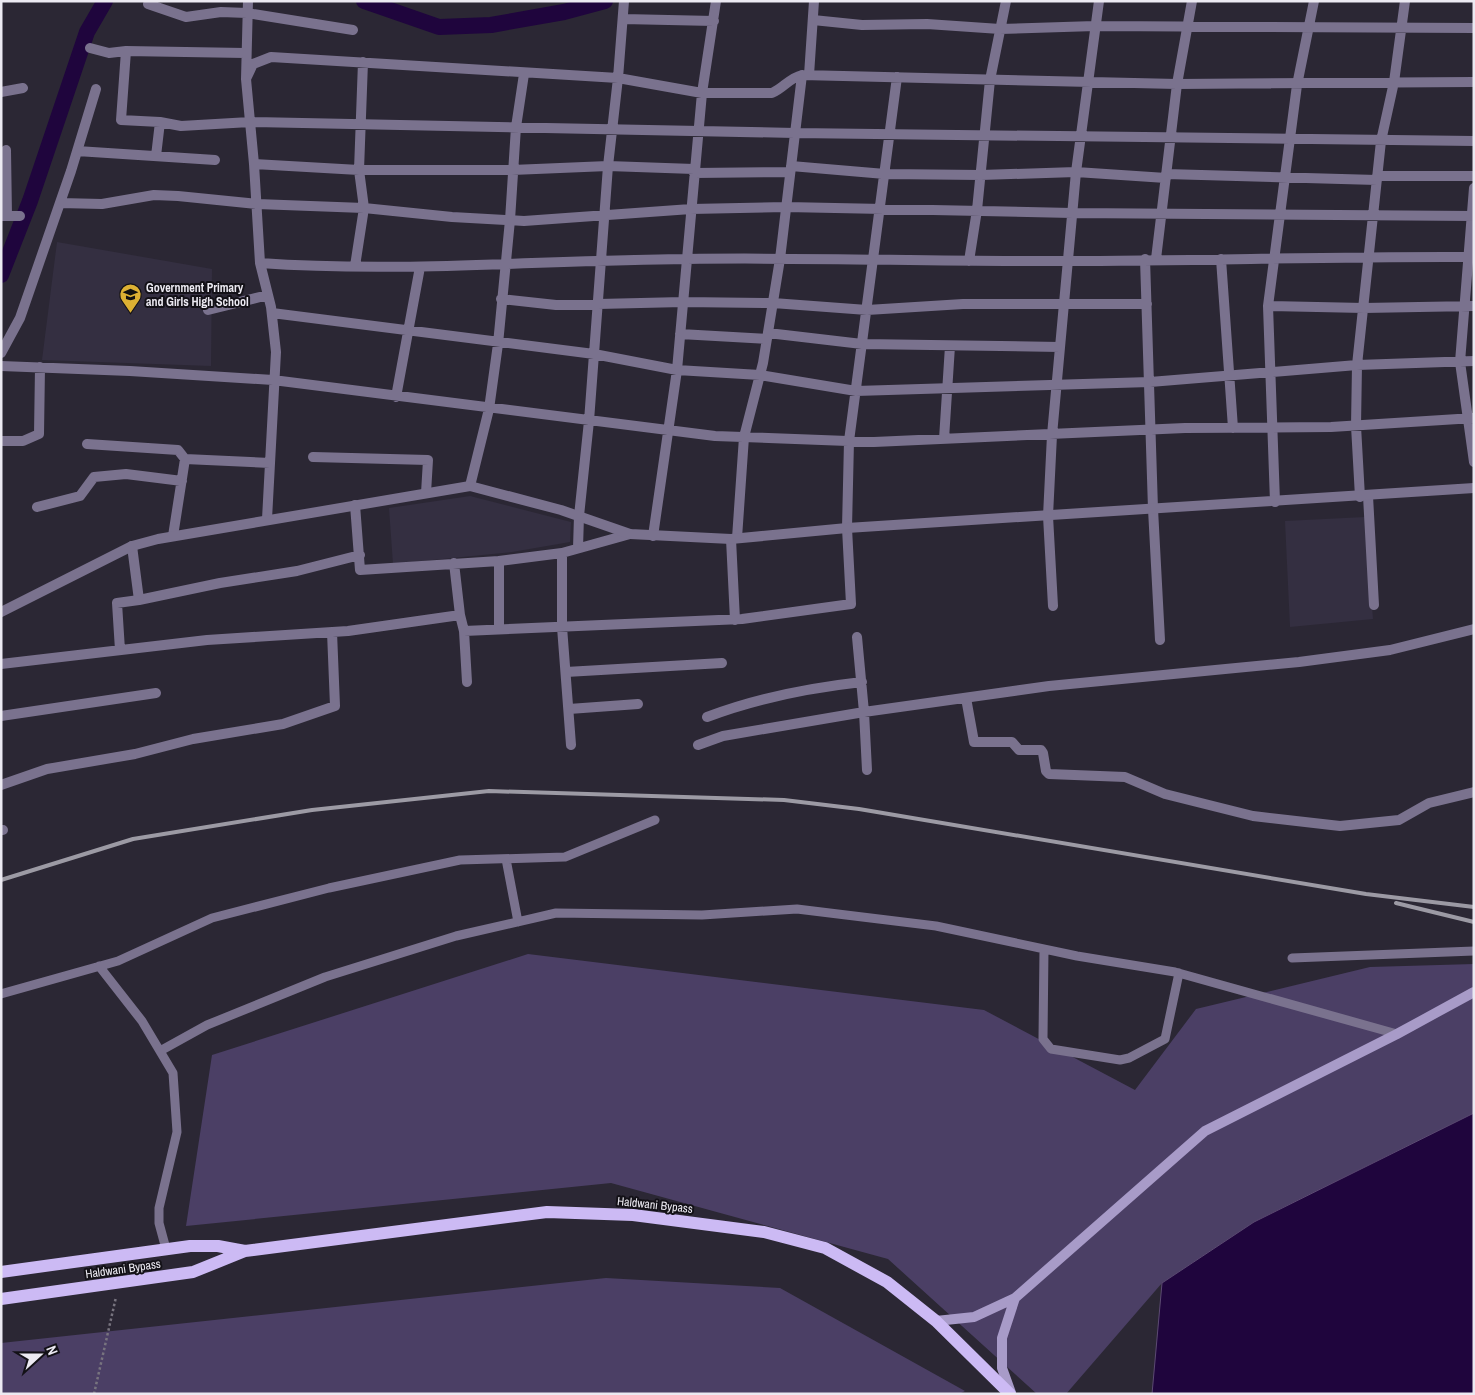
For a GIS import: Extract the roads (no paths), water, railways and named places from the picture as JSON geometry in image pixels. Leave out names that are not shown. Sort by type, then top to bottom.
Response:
[{"type":"main road","points":[[936,1321],[974,1316],[1014,1298],[1205,1131],[1398,1034],[1474,992]]},
{"type":"main road","name":"Haldwani Bypass","points":[[1,1299],[119,1284],[193,1272],[245,1251],[547,1212],[633,1215],[764,1232],[825,1248],[886,1282],[936,1321],[1011,1394]]},
{"type":"main road","name":"Haldwani Bypass","points":[[1,1272],[166,1249],[218,1246],[245,1251]]},
{"type":"main road","points":[[1011,1394],[1002,1368],[1002,1338],[1014,1298]]},
{"type":"street","points":[[248,1],[245,52],[246,79],[254,164],[260,263],[272,313],[276,352],[267,519]]},
{"type":"street","points":[[578,548],[579,516],[589,421],[608,166],[624,1]]},
{"type":"street","points":[[653,536],[666,430],[677,370],[698,130],[716,1]]},
{"type":"street","points":[[735,620],[734,539],[744,438],[760,375],[773,303],[795,133],[806,75],[814,1]]},
{"type":"street","points":[[970,261],[990,80],[1006,1]]},
{"type":"street","points":[[1053,606],[1048,516],[1052,435],[1080,135],[1099,1]]},
{"type":"street","points":[[1160,640],[1153,509],[1147,304],[1151,259],[1162,212],[1177,84],[1192,1]]},
{"type":"street","points":[[1275,502],[1272,372],[1268,306],[1297,84],[1314,1]]},
{"type":"street","points":[[1374,605],[1356,426],[1357,365],[1381,141],[1394,82],[1405,1]]},
{"type":"street","points":[[148,4],[186,17],[221,12],[247,13],[353,30]]},
{"type":"street","points":[[623,19],[714,20]]},
{"type":"street","points":[[813,20],[862,25],[927,24],[1000,29],[1095,26],[1187,28],[1474,28]]},
{"type":"street","points":[[90,48],[109,53],[126,51],[245,52]]},
{"type":"street","points":[[126,51],[121,120],[160,122],[181,126],[250,122],[890,135],[985,134],[1474,141]]},
{"type":"street","points":[[246,79],[253,64],[271,57],[524,74],[618,78],[702,93],[772,93],[779,90],[792,78],[806,75],[1177,84],[1474,82]]},
{"type":"street","points":[[355,266],[364,208],[360,170],[363,62]]},
{"type":"street","points":[[470,486],[489,409],[498,344],[510,220],[516,127],[524,74]]},
{"type":"street","points":[[464,631],[499,628],[735,620],[851,604],[847,528],[849,441],[897,77]]},
{"type":"street","points":[[1,92],[22,88]]},
{"type":"street","points":[[1,353],[20,318],[60,203],[96,89]]},
{"type":"street","points":[[156,156],[160,122]]},
{"type":"street","points":[[6,150],[4,216],[20,216]]},
{"type":"street","points":[[77,150],[215,160]]},
{"type":"street","points":[[254,164],[360,170],[512,170],[608,166],[694,171],[790,169],[885,174],[981,175],[1076,172],[1166,176],[1377,178],[1474,176]]},
{"type":"street","points":[[1474,188],[1469,306],[1460,362],[1471,418],[1474,462]]},
{"type":"street","points":[[60,203],[102,204],[154,195],[257,204],[364,208],[452,217],[510,220],[604,216],[691,209],[786,207],[1473,216]]},
{"type":"street","points":[[260,263],[309,267],[420,267],[602,260],[688,259],[1067,261],[1471,257]]},
{"type":"street","points":[[1221,258],[1233,428]]},
{"type":"street","points":[[396,397],[420,267]]},
{"type":"street","points":[[208,310],[268,295]]},
{"type":"street","points":[[501,299],[556,305],[683,302],[773,303],[867,310],[963,304],[1147,304]]},
{"type":"street","points":[[1268,306],[1364,308],[1469,306]]},
{"type":"street","points":[[272,313],[498,344],[594,354],[677,370],[760,375],[856,391],[1150,382],[1357,365],[1474,361]]},
{"type":"street","points":[[680,334],[767,336],[862,344],[1060,347]]},
{"type":"street","points":[[944,439],[950,346]]},
{"type":"street","points":[[1,366],[130,371],[273,380],[489,409],[744,438],[849,441],[944,439],[1150,430],[1356,426],[1471,418]]},
{"type":"street","points":[[1,441],[22,441],[39,434],[40,368]]},
{"type":"street","points":[[87,444],[178,450],[185,459],[173,536]]},
{"type":"street","points":[[313,457],[428,460],[426,494]]},
{"type":"street","points":[[185,459],[270,463]]},
{"type":"street","points":[[37,507],[80,496],[94,477],[126,474],[182,481]]},
{"type":"street","points":[[1,612],[132,546],[173,536],[267,519],[470,486],[579,516],[630,534],[734,539],[847,528],[1364,497],[1474,488]]},
{"type":"street","points":[[354,505],[360,570],[499,561],[562,553],[630,534]]},
{"type":"street","points":[[132,546],[139,600]]},
{"type":"street","points":[[562,553],[562,627],[570,709],[571,745]]},
{"type":"street","points":[[120,650],[117,603],[220,583],[297,571],[360,555]]},
{"type":"street","points":[[499,561],[499,628]]},
{"type":"street","points":[[454,563],[460,615],[464,631],[467,682]]},
{"type":"street","points":[[1,664],[207,640],[332,632],[460,615]]},
{"type":"street","points":[[698,745],[723,736],[864,712],[1049,686],[1299,662],[1380,651],[1474,629]]},
{"type":"street","points":[[1,785],[48,769],[135,754],[193,739],[283,724],[335,706],[332,632]]},
{"type":"street","points":[[857,637],[862,682],[867,770]]},
{"type":"street","points":[[566,672],[722,663]]},
{"type":"street","points":[[707,717],[743,703],[820,687],[862,682]]},
{"type":"street","points":[[1,716],[156,693]]},
{"type":"street","points":[[966,698],[974,742],[1012,742],[1019,750],[1041,750],[1046,771],[1050,774],[1125,777],[1165,794],[1253,816],[1340,826],[1399,820],[1428,802],[1474,792]]},
{"type":"street","points":[[570,709],[638,704]]},
{"type":"lane","points":[[1,994],[118,961],[212,918],[329,888],[460,860],[565,857],[656,820]]},
{"type":"lane","points":[[506,859],[518,922]]},
{"type":"lane","points":[[160,1050],[206,1025],[325,977],[456,936],[518,922],[556,914],[702,915],[797,909],[936,926],[1044,949],[1179,973],[1398,1034]]},
{"type":"lane","points":[[1044,949],[1043,1039],[1046,1045],[1051,1049],[1112,1060],[1129,1058],[1165,1039],[1179,973]]},
{"type":"lane","points":[[1292,958],[1474,951]]},
{"type":"lane","points":[[99,966],[142,1022],[173,1072],[177,1132],[159,1208],[159,1223],[166,1249]]},
{"type":"waterway","points":[[1,275],[30,201],[87,32],[105,1]]},
{"type":"waterway","points":[[364,1],[439,27],[491,25],[564,12],[605,1]]},
{"type":"railway","points":[[1,880],[133,839],[312,810],[489,791],[784,800],[859,809],[1366,894],[1474,907]]},
{"type":"railway","points":[[1396,903],[1474,922]]},
{"type":"place","name":"Government Primary and Girls High School","points":[[130,314]]}]
